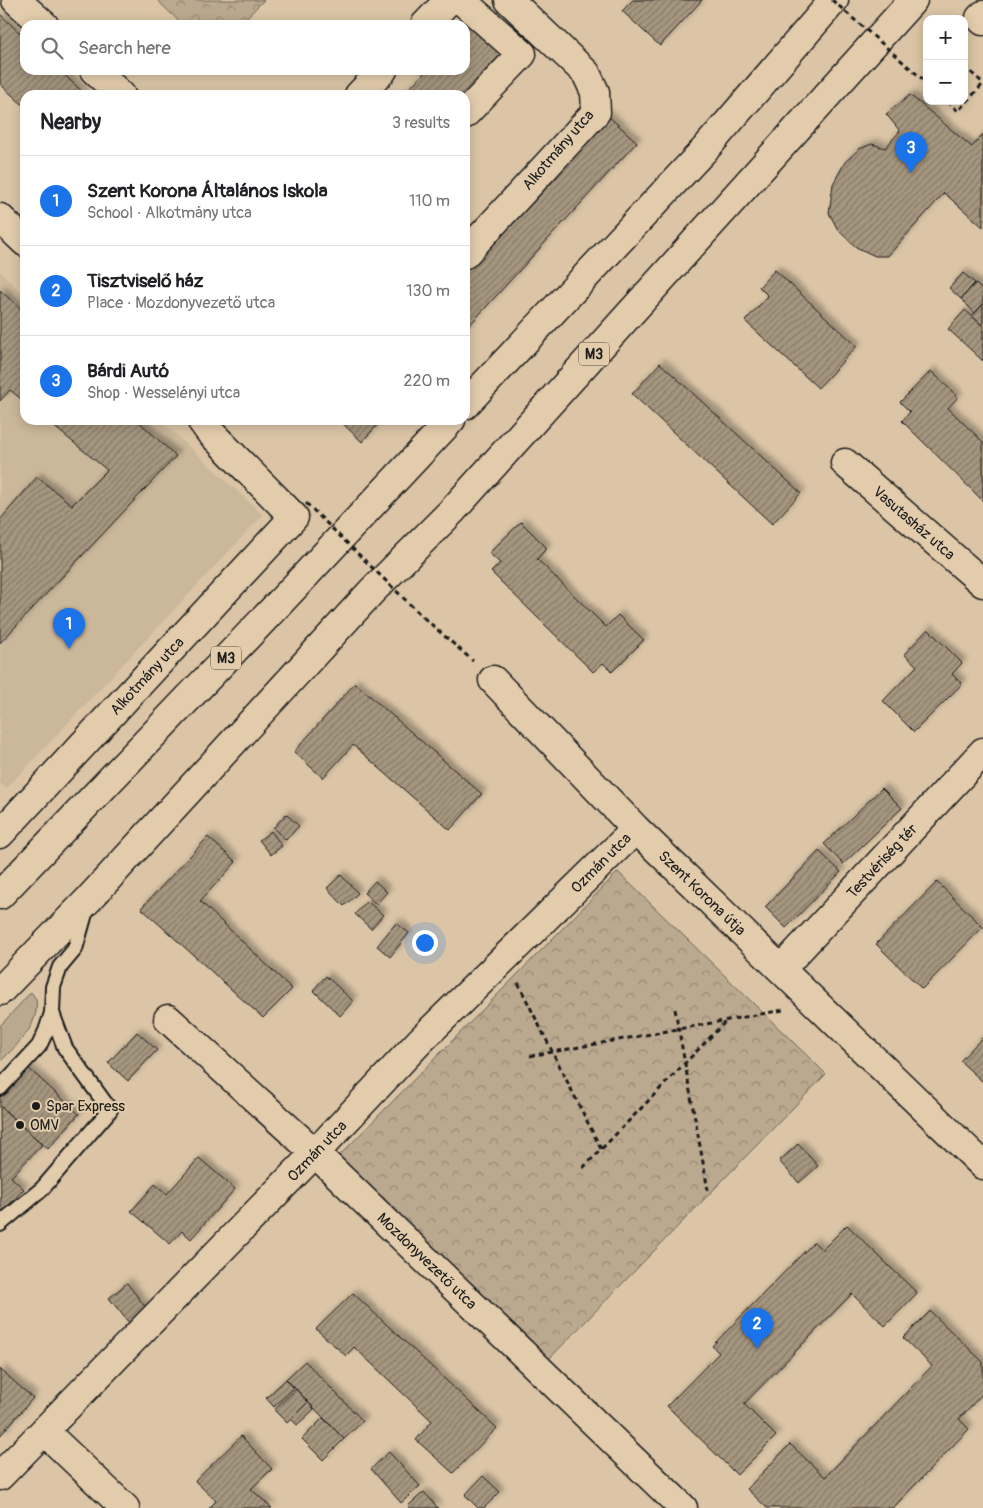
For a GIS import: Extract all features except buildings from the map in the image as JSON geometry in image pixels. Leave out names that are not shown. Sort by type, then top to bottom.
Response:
[{"type":"street","points":[[16,0],[38,20]]},
{"type":"street","points":[[430,20],[449,0]]},
{"type":"street","points":[[461,0],[522,54],[470,109]]},
{"type":"street","name":"Alkotmány utca","points":[[470,249],[596,112],[595,92],[586,73],[509,0]]},
{"type":"street","points":[[470,399],[707,147],[833,0]]},
{"type":"street","name":"M3","points":[[0,991],[89,899],[372,591],[452,511],[913,0]]},
{"type":"street","points":[[100,75],[116,90]]},
{"type":"street","points":[[364,90],[378,75]]},
{"type":"street","points":[[0,218],[20,237]]},
{"type":"street","points":[[215,425],[300,510]]},
{"type":"street","name":"M3","points":[[0,896],[286,596],[445,425]]},
{"type":"street","name":"Vasutasház utca","points":[[845,463],[983,583]]},
{"type":"street","name":"Alkotmány utca","points":[[0,834],[300,510]]},
{"type":"street","name":"Szent Korona útja","points":[[494,680],[636,829],[983,1165]]},
{"type":"street","name":"Testvériség tér","points":[[782,969],[983,752]]},
{"type":"street","name":"Ozmán utca","points":[[0,1476],[315,1153],[420,1041],[636,829]]},
{"type":"street","name":"Mozdonyvezető utca","points":[[168,1019],[315,1153],[683,1508]]},
{"type":"street","points":[[44,1430],[125,1508]]},
{"type":"lane","points":[[0,1088],[39,1046],[52,1013],[53,987],[60,967],[75,949],[89,899]]},
{"type":"lane","points":[[0,1224],[42,1189],[110,1110],[65,1048],[52,1013]]},
{"type":"path","points":[[833,0],[923,80]]},
{"type":"path","points":[[968,70],[983,83],[968,100]]},
{"type":"path","points":[[951,105],[958,111],[963,105]]},
{"type":"path","points":[[300,510],[494,680]]},
{"type":"path","points":[[505,958],[602,1149]]},
{"type":"path","points":[[530,1056],[818,1004]]},
{"type":"path","points":[[675,1009],[708,1190]]},
{"type":"path","points":[[582,1168],[727,1020]]},
{"type":"shaded area","points":[[0,272],[20,290],[20,425],[165,425],[263,515],[6,789],[0,783]]},
{"type":"green space","points":[[157,0],[264,0],[244,20],[178,20]]},
{"type":"green space","points":[[618,872],[826,1074],[549,1359],[339,1156]]},
{"type":"green space","points":[[31,992],[36,999],[36,1009],[31,1026],[0,1062],[0,1026]]},
{"type":"place","name":"Bárdi Autó","points":[[911,173]]},
{"type":"place","name":"Szent Korona Általános Iskola","points":[[69,649]]},
{"type":"place","name":"Spar Express","points":[[36,1106]]},
{"type":"place","name":"OMV","points":[[20,1125]]},
{"type":"place","name":"Tisztviselő ház","points":[[757,1349]]}]
